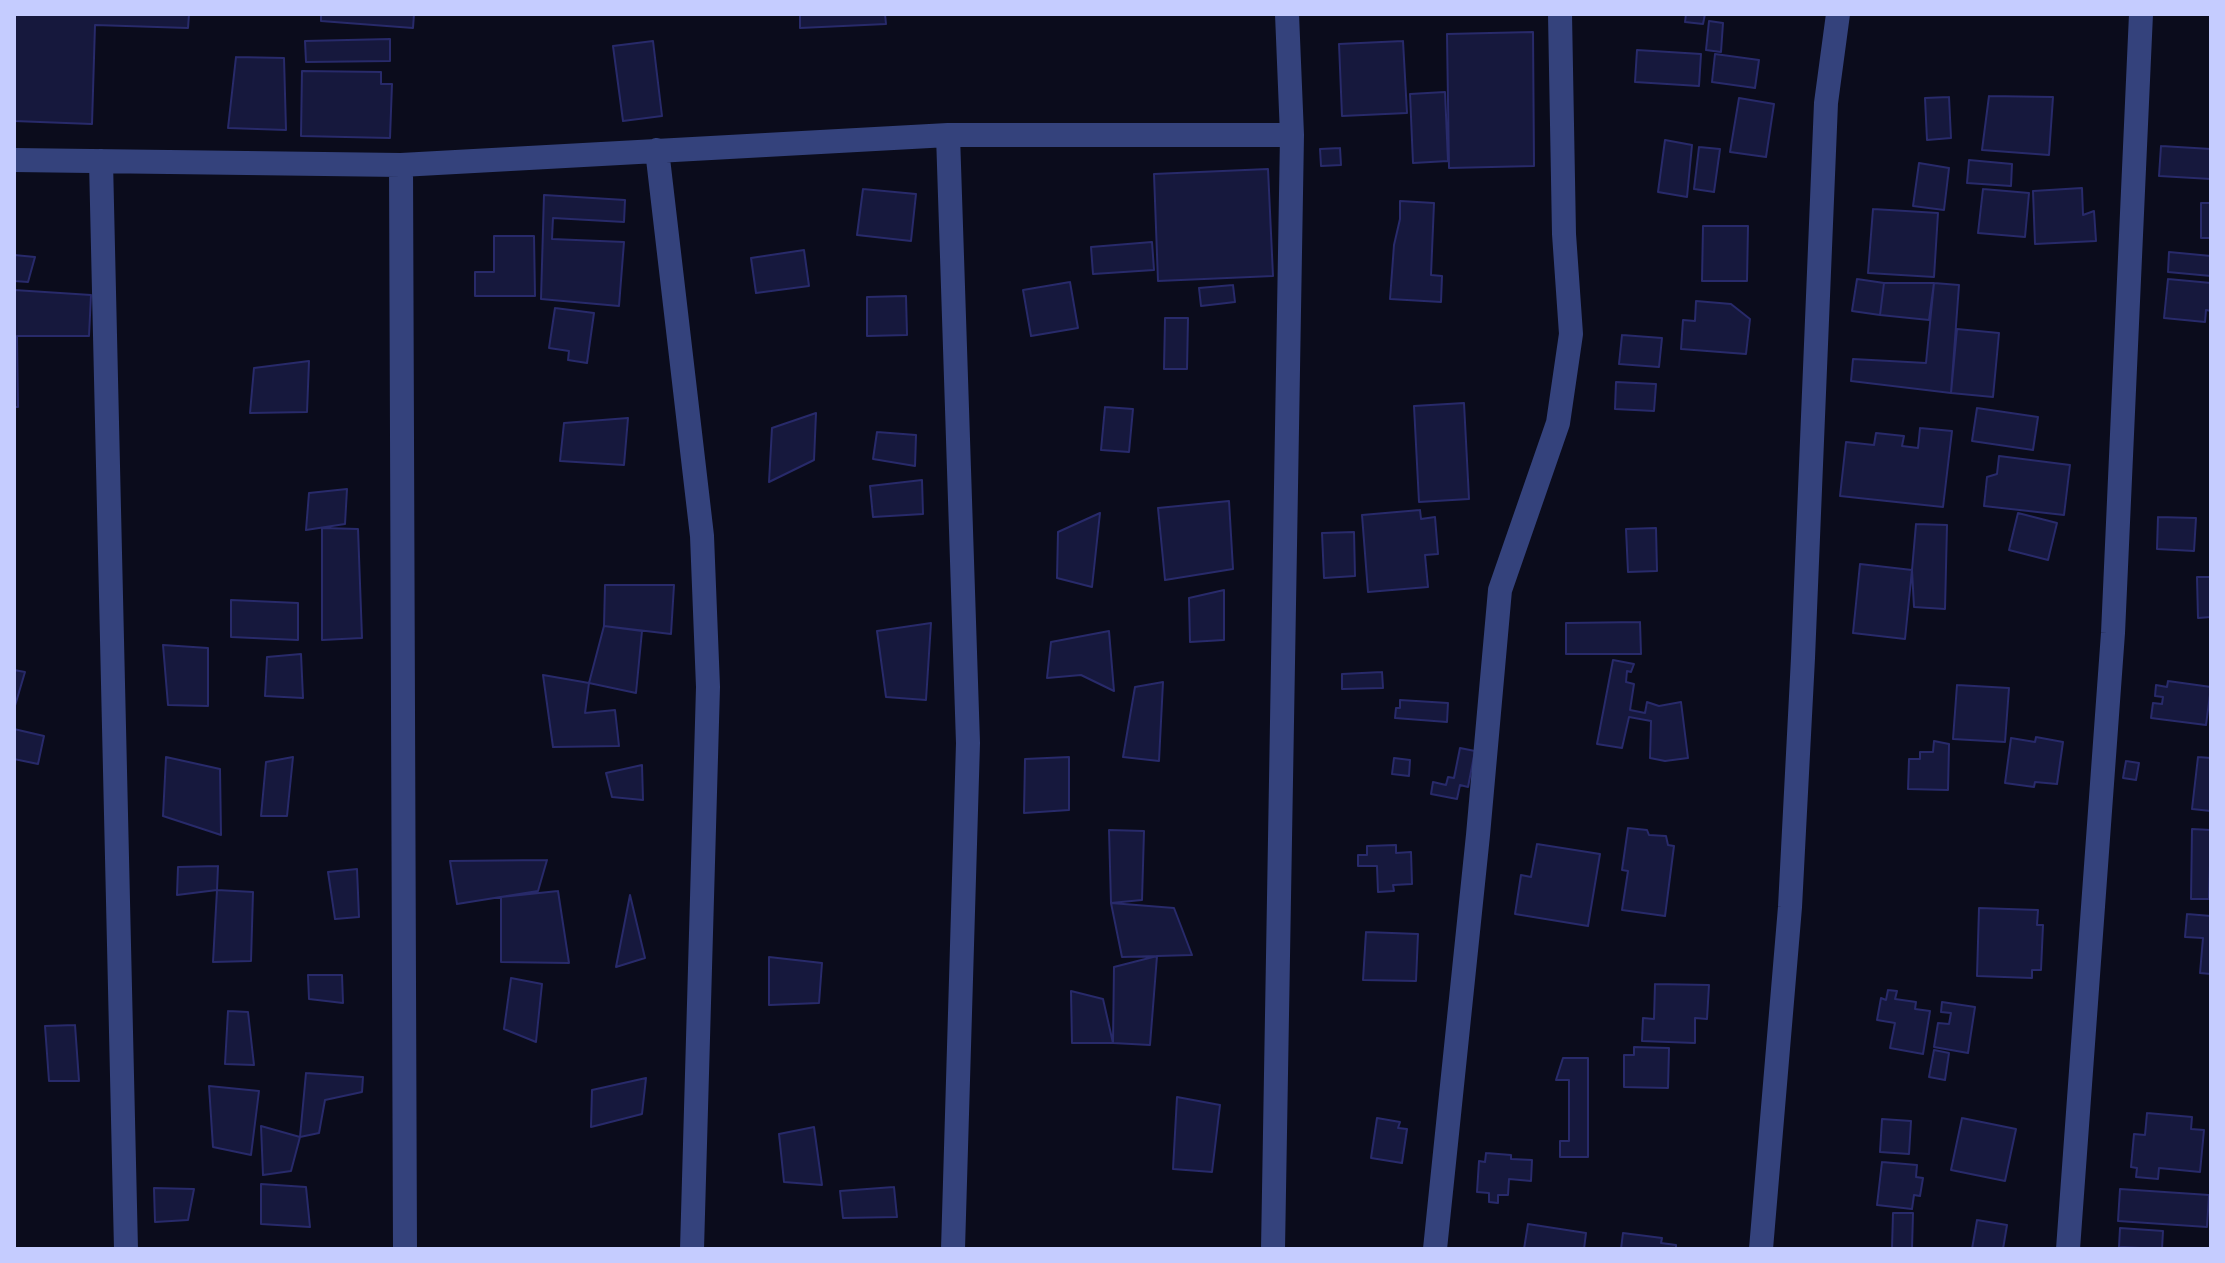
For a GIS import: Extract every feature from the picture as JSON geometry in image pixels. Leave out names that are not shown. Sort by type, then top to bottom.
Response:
[{"type":"street","points":[[1273,1249],[1292,135],[1287,14]]},
{"type":"street","points":[[1435,1249],[1500,590],[1558,423],[1571,334],[1564,234],[1560,14]]},
{"type":"street","points":[[1761,1249],[1790,907],[1826,103],[1838,14]]},
{"type":"street","points":[[2068,1249],[2113,633],[2141,14]]},
{"type":"street","points":[[14,160],[401,165],[948,135],[1292,135]]},
{"type":"street","points":[[948,135],[968,743],[953,1249]]},
{"type":"street","points":[[657,150],[702,536],[708,687],[692,1249]]},
{"type":"street","points":[[101,161],[126,1249]]},
{"type":"street","points":[[401,165],[405,1249]]},
{"type":"building","points":[[14,14],[189,14],[188,28],[95,25],[92,124],[14,121]]},
{"type":"building","points":[[321,14],[414,14],[413,28],[321,21]]},
{"type":"building","points":[[800,14],[885,14],[886,24],[800,28]]},
{"type":"building","points":[[1686,14],[1705,14],[1703,24],[1685,22]]},
{"type":"building","points":[[1709,21],[1723,23],[1721,52],[1706,50]]},
{"type":"building","points":[[1533,32],[1534,166],[1449,168],[1447,34]]},
{"type":"building","points":[[390,39],[390,61],[306,62],[305,41]]},
{"type":"building","points":[[653,41],[662,116],[623,121],[613,46]]},
{"type":"building","points":[[1403,41],[1407,113],[1342,116],[1339,44]]},
{"type":"building","points":[[1637,50],[1701,54],[1699,86],[1635,82]]},
{"type":"building","points":[[1715,54],[1759,60],[1755,88],[1712,82]]},
{"type":"building","points":[[236,57],[284,58],[286,130],[228,128]]},
{"type":"building","points":[[302,71],[381,72],[381,84],[392,84],[390,138],[301,136]]},
{"type":"building","points":[[1445,92],[1448,161],[1413,163],[1410,94]]},
{"type":"building","points":[[1989,96],[2053,97],[2049,155],[1982,150]]},
{"type":"building","points":[[1949,97],[1951,138],[1927,140],[1925,98]]},
{"type":"building","points":[[1739,98],[1774,104],[1766,157],[1730,152]]},
{"type":"building","points":[[1665,140],[1692,145],[1687,197],[1658,192]]},
{"type":"building","points":[[2161,146],[2211,149],[2211,179],[2159,176]]},
{"type":"building","points":[[1699,147],[1720,149],[1714,192],[1694,189]]},
{"type":"building","points":[[1340,148],[1341,165],[1321,166],[1320,149]]},
{"type":"building","points":[[1969,160],[2012,164],[2011,186],[1967,183]]},
{"type":"building","points":[[1919,163],[1949,168],[1944,210],[1913,206]]},
{"type":"building","points":[[1268,169],[1273,276],[1158,281],[1154,174]]},
{"type":"building","points":[[2082,188],[2083,215],[2094,211],[2096,241],[2035,244],[2033,191]]},
{"type":"building","points":[[863,189],[916,194],[911,241],[857,235]]},
{"type":"building","points":[[1983,189],[2029,193],[2025,237],[1978,233]]},
{"type":"building","points":[[544,195],[625,200],[624,222],[553,218],[552,239],[624,242],[619,306],[541,299]]},
{"type":"building","points":[[1400,201],[1434,203],[1431,275],[1442,276],[1441,302],[1390,299]]},
{"type":"building","points":[[2201,203],[2211,203],[2211,238],[2201,238]]},
{"type":"building","points":[[1873,209],[1938,213],[1934,277],[1868,273]]},
{"type":"building","points":[[1703,226],[1748,226],[1747,281],[1702,281]]},
{"type":"building","points":[[494,236],[534,236],[535,296],[475,296],[475,272],[494,272]]},
{"type":"building","points":[[1152,242],[1154,270],[1093,274],[1091,247]]},
{"type":"building","points":[[804,250],[809,286],[756,293],[751,258]]},
{"type":"building","points":[[2169,252],[2211,256],[2211,276],[2168,272]]},
{"type":"building","points":[[14,255],[35,257],[28,282],[14,281]]},
{"type":"building","points":[[1857,279],[1884,283],[1880,315],[1852,311]]},
{"type":"building","points":[[2168,279],[2211,283],[2211,311],[2206,310],[2205,322],[2164,318]]},
{"type":"building","points":[[1070,282],[1078,328],[1031,336],[1023,290]]},
{"type":"building","points":[[1884,283],[1934,283],[1929,320],[1880,315]]},
{"type":"building","points":[[1934,283],[1959,285],[1951,393],[1851,381],[1853,359],[1926,363]]},
{"type":"building","points":[[1233,285],[1235,302],[1201,306],[1199,288]]},
{"type":"building","points":[[14,290],[91,295],[89,336],[17,336],[18,407],[14,407]]},
{"type":"building","points":[[906,296],[907,335],[867,336],[867,297]]},
{"type":"building","points":[[1696,301],[1731,304],[1750,319],[1746,354],[1681,349],[1683,320],[1695,321]]},
{"type":"building","points":[[555,308],[594,313],[587,363],[568,360],[569,351],[549,348]]},
{"type":"building","points":[[1165,318],[1188,318],[1187,369],[1164,369]]},
{"type":"building","points":[[1957,329],[1999,333],[1993,397],[1951,393]]},
{"type":"building","points":[[1622,335],[1662,338],[1659,367],[1619,364]]},
{"type":"building","points":[[309,361],[307,412],[250,413],[254,368]]},
{"type":"building","points":[[1616,382],[1656,384],[1654,411],[1615,409]]},
{"type":"building","points":[[1464,403],[1469,499],[1419,502],[1414,406]]},
{"type":"building","points":[[1105,407],[1133,409],[1129,452],[1101,450]]},
{"type":"building","points":[[1977,408],[2038,417],[2033,450],[1972,441]]},
{"type":"building","points":[[816,413],[814,460],[769,482],[772,428]]},
{"type":"building","points":[[628,418],[624,465],[560,461],[564,423]]},
{"type":"building","points":[[1920,428],[1952,431],[1943,507],[1840,496],[1846,442],[1874,445],[1876,433],[1904,436],[1902,446],[1918,448]]},
{"type":"building","points":[[877,432],[916,435],[915,466],[873,459]]},
{"type":"building","points":[[1999,456],[2070,465],[2064,515],[1984,506],[1987,477],[1997,474]]},
{"type":"building","points":[[922,480],[923,514],[873,517],[870,486]]},
{"type":"building","points":[[347,489],[345,524],[306,530],[309,493]]},
{"type":"building","points":[[1229,501],[1233,569],[1165,580],[1158,508]]},
{"type":"building","points":[[1420,510],[1421,519],[1435,517],[1438,554],[1425,555],[1428,587],[1368,592],[1362,515]]},
{"type":"building","points":[[1100,513],[1092,587],[1057,578],[1058,532]]},
{"type":"building","points":[[2018,513],[2057,523],[2048,560],[2009,550]]},
{"type":"building","points":[[2158,517],[2196,518],[2194,551],[2157,549]]},
{"type":"building","points":[[1916,524],[1947,525],[1945,609],[1914,607],[1912,570]]},
{"type":"building","points":[[322,528],[358,529],[362,638],[322,640]]},
{"type":"building","points":[[1656,528],[1657,571],[1628,572],[1626,529]]},
{"type":"building","points":[[1354,532],[1355,576],[1324,578],[1322,533]]},
{"type":"building","points":[[1860,564],[1912,570],[1905,639],[1853,633]]},
{"type":"building","points":[[2197,577],[2211,577],[2211,617],[2198,618]]},
{"type":"building","points":[[605,585],[674,585],[671,634],[604,626]]},
{"type":"building","points":[[1224,590],[1224,640],[1190,642],[1189,598]]},
{"type":"building","points":[[231,600],[298,603],[298,640],[231,637]]},
{"type":"building","points":[[1640,622],[1641,654],[1566,654],[1566,623]]},
{"type":"building","points":[[931,623],[926,700],[886,697],[877,631]]},
{"type":"building","points":[[604,626],[642,631],[636,693],[589,683]]},
{"type":"building","points":[[1109,631],[1114,691],[1081,675],[1047,678],[1051,642]]},
{"type":"building","points":[[163,645],[208,648],[208,706],[168,705]]},
{"type":"building","points":[[301,654],[303,698],[265,696],[267,657]]},
{"type":"building","points":[[1613,660],[1634,664],[1631,672],[1627,671],[1626,682],[1634,684],[1630,710],[1645,713],[1647,702],[1659,706],[1681,702],[1688,758],[1665,761],[1650,758],[1651,721],[1629,717],[1622,748],[1597,744]]},
{"type":"building","points":[[14,670],[25,672],[14,709]]},
{"type":"building","points":[[1382,672],[1383,688],[1342,689],[1342,674]]},
{"type":"building","points":[[543,675],[589,683],[585,713],[615,710],[619,746],[553,747]]},
{"type":"building","points":[[2168,681],[2211,687],[2206,725],[2151,718],[2153,703],[2162,704],[2163,697],[2155,696],[2156,685],[2167,687]]},
{"type":"building","points":[[1163,682],[1159,761],[1123,757],[1135,687]]},
{"type":"building","points":[[1957,685],[2009,688],[2005,742],[1953,739]]},
{"type":"building","points":[[1400,700],[1448,703],[1447,722],[1395,718]]},
{"type":"building","points":[[14,729],[44,736],[38,764],[14,759]]},
{"type":"building","points":[[2036,737],[2063,742],[2057,784],[2035,782],[2034,787],[2005,783],[2011,738],[2035,742]]},
{"type":"building","points":[[1934,741],[1949,744],[1948,790],[1908,789],[1909,759],[1920,759],[1920,752],[1933,752]]},
{"type":"building","points":[[1460,748],[1475,751],[1468,787],[1460,785],[1457,799],[1431,794],[1433,782],[1446,785],[1448,777],[1454,778]]},
{"type":"building","points":[[166,757],[220,769],[221,835],[163,816]]},
{"type":"building","points":[[293,757],[287,816],[261,816],[266,762]]},
{"type":"building","points":[[1069,757],[1069,810],[1024,813],[1025,759]]},
{"type":"building","points":[[2198,757],[2211,758],[2211,811],[2192,809]]},
{"type":"building","points":[[1394,758],[1410,760],[1409,776],[1392,774]]},
{"type":"building","points":[[2126,761],[2139,763],[2136,780],[2123,778]]},
{"type":"building","points":[[642,765],[643,800],[612,797],[606,773]]},
{"type":"building","points":[[1628,828],[1647,830],[1649,835],[1666,836],[1668,845],[1674,846],[1665,916],[1622,910],[1628,871],[1622,870]]},
{"type":"building","points":[[2192,829],[2211,830],[2209,899],[2191,899]]},
{"type":"building","points":[[1109,830],[1144,831],[1142,900],[1111,903]]},
{"type":"building","points":[[1537,844],[1600,854],[1588,926],[1515,914],[1521,875],[1531,877]]},
{"type":"building","points":[[1396,845],[1396,853],[1411,852],[1412,884],[1393,885],[1394,891],[1378,892],[1377,866],[1358,866],[1358,855],[1367,855],[1367,846]]},
{"type":"building","points":[[547,860],[538,891],[457,904],[450,861]]},
{"type":"building","points":[[218,866],[217,890],[177,895],[178,867]]},
{"type":"building","points":[[357,869],[359,917],[335,919],[328,872]]},
{"type":"building","points":[[217,890],[253,892],[251,961],[213,962]]},
{"type":"building","points":[[558,891],[569,963],[501,962],[501,897]]},
{"type":"building","points":[[630,895],[645,958],[616,967]]},
{"type":"building","points":[[1111,903],[1174,908],[1192,955],[1122,957]]},
{"type":"building","points":[[1979,908],[2038,910],[2037,925],[2043,925],[2041,970],[2032,970],[2032,978],[1977,976]]},
{"type":"building","points":[[2187,914],[2211,916],[2211,974],[2200,973],[2203,938],[2185,937]]},
{"type":"building","points":[[1366,932],[1418,934],[1416,981],[1363,980]]},
{"type":"building","points":[[1157,956],[1150,1045],[1113,1043],[1114,967]]},
{"type":"building","points":[[769,957],[822,963],[819,1003],[769,1005]]},
{"type":"building","points":[[308,975],[342,975],[343,1003],[309,999]]},
{"type":"building","points":[[511,978],[542,984],[536,1042],[504,1029]]},
{"type":"building","points":[[1655,984],[1709,985],[1707,1019],[1695,1018],[1695,1043],[1642,1041],[1643,1018],[1654,1019]]},
{"type":"building","points":[[1888,990],[1897,991],[1895,999],[1916,1002],[1915,1009],[1930,1011],[1923,1054],[1890,1048],[1895,1023],[1877,1020],[1881,998],[1886,1000]]},
{"type":"building","points":[[1071,991],[1103,999],[1113,1043],[1072,1043]]},
{"type":"building","points":[[1942,1002],[1975,1007],[1968,1053],[1934,1047],[1938,1023],[1949,1024],[1951,1013],[1941,1012]]},
{"type":"building","points":[[228,1011],[248,1012],[254,1065],[225,1064]]},
{"type":"building","points":[[75,1025],[79,1081],[49,1081],[45,1026]]},
{"type":"building","points":[[1634,1047],[1669,1048],[1668,1088],[1624,1087],[1624,1055],[1634,1055]]},
{"type":"building","points":[[1934,1050],[1949,1053],[1945,1080],[1929,1077]]},
{"type":"building","points":[[1563,1058],[1588,1058],[1588,1157],[1560,1157],[1560,1141],[1569,1141],[1569,1080],[1556,1080]]},
{"type":"building","points":[[306,1073],[363,1077],[362,1092],[325,1100],[319,1133],[300,1137]]},
{"type":"building","points":[[646,1078],[642,1114],[591,1127],[592,1090]]},
{"type":"building","points":[[209,1086],[259,1091],[251,1155],[213,1147]]},
{"type":"building","points":[[1177,1097],[1220,1105],[1212,1172],[1173,1169]]},
{"type":"building","points":[[2147,1113],[2192,1117],[2191,1129],[2204,1130],[2200,1172],[2159,1168],[2158,1179],[2136,1177],[2137,1168],[2131,1167],[2134,1134],[2145,1135]]},
{"type":"building","points":[[1377,1118],[1400,1122],[1398,1128],[1407,1129],[1402,1163],[1371,1158]]},
{"type":"building","points":[[1962,1118],[2016,1129],[2005,1181],[1951,1170]]},
{"type":"building","points":[[1882,1119],[1911,1121],[1909,1154],[1880,1152]]},
{"type":"building","points":[[261,1126],[300,1137],[291,1171],[263,1175]]},
{"type":"building","points":[[814,1127],[822,1185],[784,1182],[779,1134]]},
{"type":"building","points":[[1486,1153],[1532,1160],[1531,1181],[1509,1179],[1508,1195],[1498,1195],[1498,1203],[1489,1202],[1489,1193],[1477,1192],[1479,1161],[1485,1162]]},
{"type":"building","points":[[1882,1162],[1917,1165],[1916,1177],[1923,1178],[1920,1196],[1914,1195],[1912,1209],[1877,1205]]},
{"type":"building","points":[[261,1184],[306,1187],[310,1227],[261,1224]]},
{"type":"building","points":[[894,1187],[897,1217],[843,1218],[840,1191]]},
{"type":"building","points":[[154,1188],[194,1189],[188,1220],[155,1222]]},
{"type":"building","points":[[2120,1189],[2209,1195],[2207,1227],[2118,1221]]},
{"type":"building","points":[[1893,1213],[1913,1213],[1912,1249],[1892,1249]]},
{"type":"building","points":[[1977,1220],[2007,1225],[2003,1249],[1972,1249]]},
{"type":"building","points":[[1528,1224],[1586,1233],[1584,1249],[1524,1249]]},
{"type":"building","points":[[2120,1228],[2163,1231],[2162,1249],[2119,1247]]},
{"type":"building","points":[[1623,1233],[1662,1238],[1661,1243],[1676,1245],[1676,1249],[1621,1249]]}]
